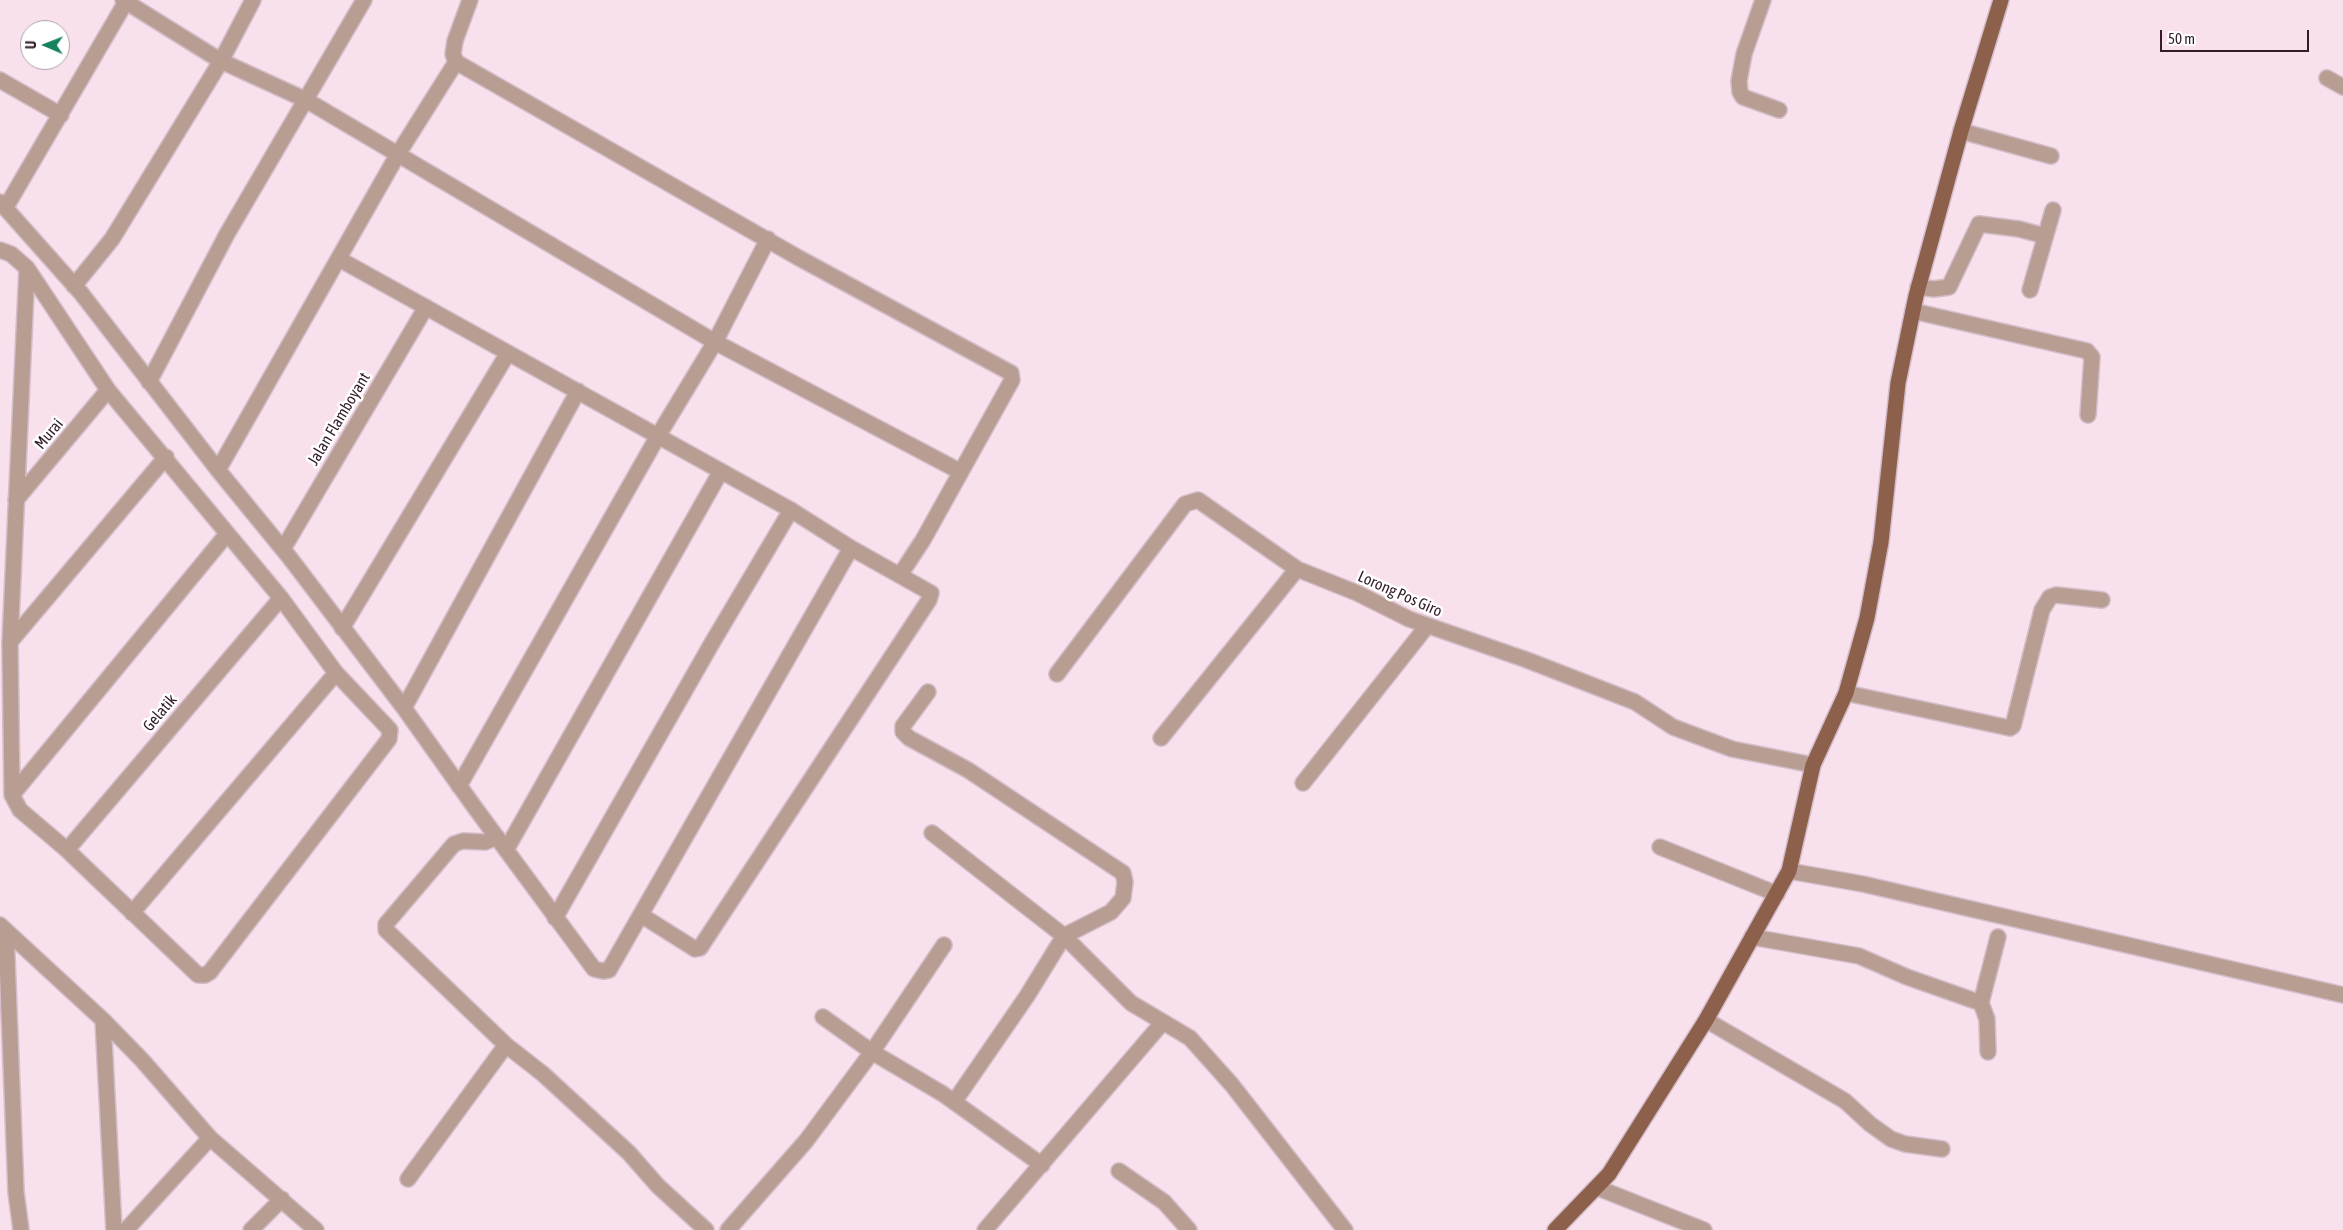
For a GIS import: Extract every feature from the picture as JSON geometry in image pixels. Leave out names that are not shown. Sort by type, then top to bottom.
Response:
[{"type":"main road","points":[[1555,1230],[1598,1188],[1609,1174],[1706,1020],[1789,871],[1813,765],[1846,693],[1867,618],[1881,542],[1898,383],[1918,287],[1961,131],[2001,0]]},
{"type":"street","points":[[74,286],[112,239],[221,61],[253,0]]},
{"type":"street","points":[[149,382],[227,234],[364,0]]},
{"type":"street","points":[[470,0],[454,46],[453,54],[456,62],[768,238],[799,258],[1011,374],[1012,380],[923,540],[900,575]]},
{"type":"street","points":[[1763,0],[1744,54],[1739,81],[1740,92],[1743,97],[1779,110]]},
{"type":"street","points":[[851,548],[609,970],[603,972],[594,969],[496,837],[404,708],[283,549],[218,470],[74,286],[3,204],[61,115],[125,1],[221,61],[306,100],[715,342],[961,472]]},
{"type":"street","points":[[218,470],[340,259],[398,154],[456,62]]},
{"type":"street","points":[[2327,78],[2343,87]]},
{"type":"street","points":[[0,80],[61,115]]},
{"type":"street","points":[[1961,131],[2051,156]]},
{"type":"street","points":[[2030,290],[2053,210]]},
{"type":"street","points":[[1918,287],[1934,289],[1949,287],[1979,224],[2019,229],[2045,236]]},
{"type":"street","points":[[459,786],[658,436],[715,342],[768,238]]},
{"type":"street","points":[[0,250],[11,254],[27,268],[108,390],[166,457],[281,598],[336,673],[390,730],[389,739],[210,972],[205,975],[198,975],[66,850],[20,810],[12,795],[10,642],[27,268]]},
{"type":"street","points":[[340,259],[792,510],[851,548],[931,593],[929,600],[700,948],[695,949],[641,914]]},
{"type":"street","name":"Jalan Flamboyant","points":[[283,549],[426,307]]},
{"type":"street","points":[[1913,311],[2087,351],[2092,357],[2088,415]]},
{"type":"street","points":[[342,628],[508,353]]},
{"type":"street","name":"Murai","points":[[16,500],[108,390]]},
{"type":"street","points":[[404,708],[578,391]]},
{"type":"street","points":[[10,642],[166,457]]},
{"type":"street","points":[[506,850],[721,471]]},
{"type":"street","name":"Lorong Pos Giro","points":[[1058,674],[1185,504],[1194,500],[1208,505],[1297,569],[1357,593],[1427,626],[1527,660],[1635,702],[1673,728],[1732,749],[1813,765]]},
{"type":"street","points":[[555,918],[707,652],[792,510]]},
{"type":"street","points":[[12,795],[227,534]]},
{"type":"street","points":[[1161,738],[1297,569]]},
{"type":"street","points":[[1846,693],[2010,728],[2013,726],[2042,610],[2050,597],[2056,594],[2102,600]]},
{"type":"street","name":"Gelatik","points":[[66,850],[281,598]]},
{"type":"street","points":[[1303,782],[1427,626]]},
{"type":"street","points":[[132,913],[336,673]]},
{"type":"street","points":[[928,692],[903,726],[903,732],[909,738],[968,770],[1123,873],[1125,890],[1123,898],[1111,912],[1064,936],[1027,996],[954,1102]]},
{"type":"street","points":[[932,833],[1064,936],[1131,1003],[1190,1038],[1232,1085],[1345,1230]]},
{"type":"street","points":[[496,837],[485,842],[463,841],[454,844],[385,926],[388,933],[506,1045],[543,1074],[629,1152],[658,1186],[706,1230]]},
{"type":"street","points":[[1660,847],[1776,894]]},
{"type":"street","points":[[1789,871],[1863,884],[2343,995]]},
{"type":"street","points":[[3,929],[103,1020],[142,1060],[210,1138],[316,1230]]},
{"type":"street","points":[[3,929],[16,1192],[22,1230]]},
{"type":"street","points":[[1752,937],[1859,956],[1907,977],[1981,1003]]},
{"type":"street","points":[[1988,1052],[1987,1019],[1981,1003],[1998,937]]},
{"type":"street","points":[[728,1230],[806,1141],[872,1052],[944,945]]},
{"type":"street","points":[[823,1017],[872,1052],[954,1102],[1042,1165]]},
{"type":"street","points":[[103,1020],[114,1230]]},
{"type":"street","points":[[1706,1020],[1845,1101],[1870,1124],[1891,1138],[1906,1144],[1942,1149]]},
{"type":"street","points":[[986,1230],[1163,1022]]},
{"type":"street","points":[[408,1179],[506,1045]]},
{"type":"street","points":[[126,1230],[210,1138]]},
{"type":"street","points":[[1119,1171],[1164,1202],[1189,1230]]},
{"type":"street","points":[[1598,1188],[1704,1230]]},
{"type":"street","points":[[251,1230],[282,1199]]}]
